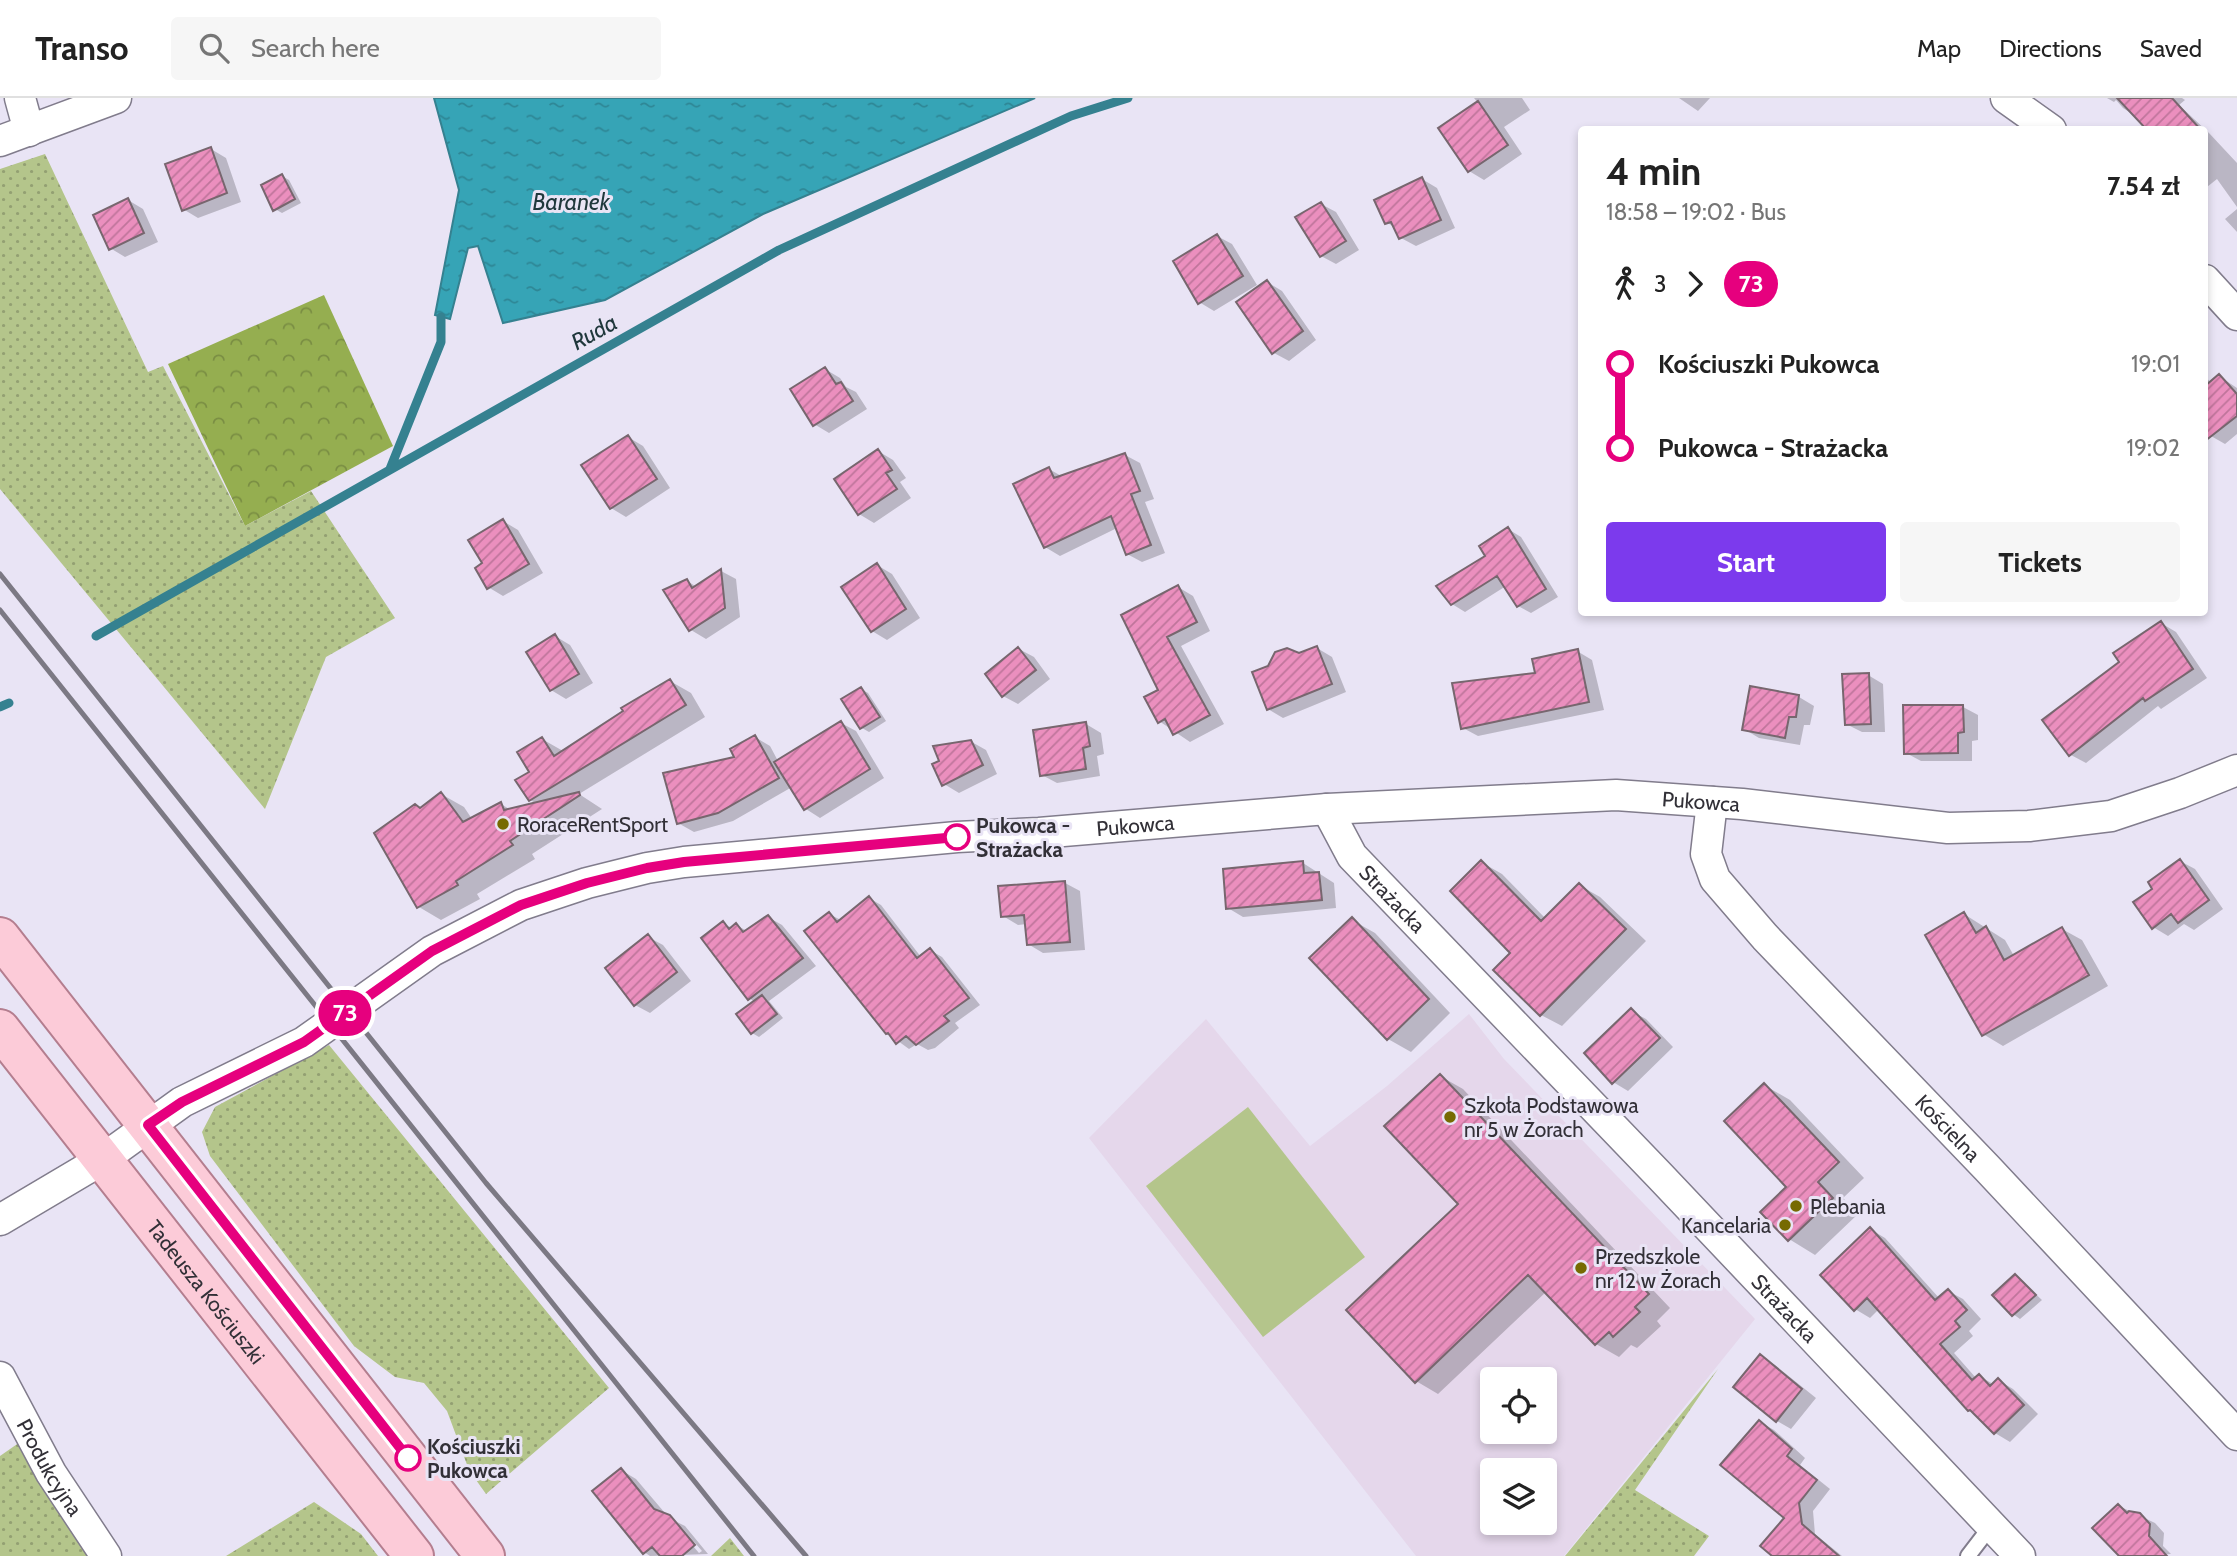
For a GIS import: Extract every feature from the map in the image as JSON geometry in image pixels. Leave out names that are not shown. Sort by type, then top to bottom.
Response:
[{"type":"main road","points":[[0,937],[485,1556]]},
{"type":"main road","name":"Tadeusza Kościuszki","points":[[0,1029],[414,1556]]},
{"type":"street","points":[[19,98],[29,131]]},
{"type":"street","points":[[0,141],[116,98]]},
{"type":"street","points":[[2006,98],[2045,126]]},
{"type":"street","points":[[2208,284],[2237,315]]},
{"type":"street","name":"Pukowca","points":[[0,1220],[103,1159],[182,1102],[304,1042],[432,951],[521,905],[587,883],[647,868],[684,862],[957,837],[1039,833],[1327,809],[1616,796],[1742,804],[1948,828],[2029,826],[2111,816],[2237,770]]},
{"type":"street","name":"Kościelna","points":[[1712,802],[1706,855],[1715,879],[1765,937],[1987,1168],[2237,1435]]},
{"type":"street","name":"Strażacka","points":[[1327,809],[1352,856],[2020,1556]]},
{"type":"street","name":"Produkcyjna","points":[[0,1377],[51,1473],[106,1556]]},
{"type":"lane","points":[[1968,1556],[1991,1526]]},
{"type":"shaded area","points":[[1469,1014],[1504,1059],[1755,1319],[1564,1556],[1416,1556],[1089,1138],[1206,1019],[1310,1146],[1387,1086]]},
{"type":"green space","points":[[45,154],[148,372],[163,366],[245,526],[311,491],[395,618],[326,657],[265,809],[0,489],[0,169]]},
{"type":"green space","points":[[324,295],[393,446],[245,526],[168,364]]},
{"type":"green space","points":[[329,1045],[609,1388],[486,1494],[469,1470],[447,1411],[424,1383],[395,1377],[354,1346],[210,1156],[202,1132],[215,1107]]},
{"type":"green space","points":[[1248,1107],[1365,1257],[1263,1337],[1146,1186]]},
{"type":"green space","points":[[1718,1369],[1635,1490],[1709,1536],[1694,1556],[1565,1556]]},
{"type":"green space","points":[[23,1440],[114,1556],[0,1556],[0,1456]]},
{"type":"green space","points":[[314,1502],[361,1534],[378,1556],[226,1556]]},
{"type":"green space","points":[[730,1538],[744,1556],[711,1556]]},
{"type":"water","name":"Baranek","points":[[434,98],[1035,98],[763,214],[605,300],[503,323],[478,246],[468,248],[450,319],[435,315],[459,190]]},
{"type":"building","points":[[2117,98],[2172,98],[2197,126],[2143,126]]},
{"type":"building","points":[[1478,101],[1508,145],[1468,172],[1438,128]]},
{"type":"building","points":[[211,147],[227,193],[182,211],[165,164]]},
{"type":"building","points":[[282,174],[295,199],[273,211],[261,185]]},
{"type":"building","points":[[1422,177],[1441,220],[1399,239],[1391,222],[1385,224],[1374,200]]},
{"type":"building","points":[[128,198],[144,233],[109,250],[93,215]]},
{"type":"building","points":[[1321,202],[1346,241],[1320,257],[1295,217]]},
{"type":"building","points":[[1217,234],[1243,276],[1198,304],[1173,261]]},
{"type":"building","points":[[1267,280],[1303,331],[1272,354],[1236,302]]},
{"type":"building","points":[[825,367],[836,384],[841,382],[853,401],[813,426],[790,389]]},
{"type":"building","points":[[2219,374],[2237,394],[2237,416],[2208,439],[2208,383]]},
{"type":"building","points":[[628,435],[657,479],[610,509],[581,465]]},
{"type":"building","points":[[878,449],[892,470],[886,473],[897,489],[858,515],[834,479]]},
{"type":"building","points":[[1125,453],[1140,491],[1131,494],[1151,545],[1126,555],[1111,516],[1044,548],[1013,484],[1049,467],[1054,478]]},
{"type":"building","points":[[503,519],[529,564],[487,589],[475,568],[482,563],[468,540]]},
{"type":"building","points":[[1508,527],[1546,589],[1517,607],[1497,576],[1451,605],[1436,586],[1485,556],[1479,546]]},
{"type":"building","points":[[877,563],[906,609],[871,632],[841,587]]},
{"type":"building","points":[[721,569],[725,608],[689,631],[663,590],[687,579],[692,588]]},
{"type":"building","points":[[1178,585],[1197,622],[1167,637],[1210,715],[1173,735],[1165,719],[1158,723],[1144,697],[1158,690],[1121,615]]},
{"type":"building","points":[[2161,621],[2193,669],[2145,701],[2143,698],[2069,756],[2042,720],[2119,662],[2113,653]]},
{"type":"building","points":[[555,634],[579,674],[550,691],[526,652]]},
{"type":"building","points":[[1317,646],[1332,684],[1267,710],[1252,672],[1268,666],[1275,652],[1287,648],[1299,653]]},
{"type":"building","points":[[1018,647],[1036,670],[1002,697],[985,674]]},
{"type":"building","points":[[1578,649],[1589,702],[1461,729],[1452,683],[1535,673],[1532,659]]},
{"type":"building","points":[[1869,673],[1871,724],[1845,725],[1842,674]]},
{"type":"building","points":[[670,679],[686,705],[529,801],[515,780],[529,772],[517,752],[542,737],[554,756],[623,711],[621,708]]},
{"type":"building","points":[[1750,686],[1799,695],[1796,717],[1789,717],[1785,738],[1742,730]]},
{"type":"building","points":[[861,687],[880,717],[860,729],[841,699]]},
{"type":"building","points":[[1903,705],[1963,705],[1964,732],[1958,733],[1958,753],[1904,754]]},
{"type":"building","points":[[841,721],[870,769],[804,810],[774,762]]},
{"type":"building","points":[[1086,722],[1090,746],[1083,748],[1086,769],[1040,776],[1033,730]]},
{"type":"building","points":[[755,735],[779,778],[718,813],[677,824],[663,773],[734,757],[730,749]]},
{"type":"building","points":[[971,740],[983,765],[942,786],[932,764],[939,761],[933,746]]},
{"type":"building","points":[[441,792],[463,822],[501,802],[504,810],[579,792],[580,795],[510,841],[513,845],[456,881],[458,885],[417,908],[374,833],[415,804],[420,808]]},
{"type":"building","points":[[2180,859],[2209,900],[2178,923],[2171,914],[2152,929],[2133,902],[2152,889],[2148,882]]},
{"type":"building","points":[[1481,860],[1541,921],[1579,883],[1626,929],[1540,1016],[1493,970],[1510,953],[1450,891]]},
{"type":"building","points":[[1303,861],[1304,873],[1319,872],[1322,900],[1226,909],[1223,869]]},
{"type":"building","points":[[1065,881],[1070,942],[1027,945],[1024,915],[1001,917],[998,886]]},
{"type":"building","points":[[869,896],[917,958],[930,948],[969,998],[944,1016],[949,1021],[916,1045],[906,1036],[896,1044],[888,1033],[886,1034],[804,931],[829,912],[837,922]]},
{"type":"building","points":[[1964,912],[1976,933],[1986,926],[2004,960],[2062,927],[2089,975],[1982,1036],[1925,935]]},
{"type":"building","points":[[768,915],[803,958],[748,1000],[701,938],[723,921],[729,929],[736,923],[743,932]]},
{"type":"building","points":[[1352,917],[1429,999],[1387,1040],[1309,958]]},
{"type":"building","points":[[648,934],[677,972],[634,1006],[605,968]]},
{"type":"building","points":[[762,995],[777,1014],[751,1034],[736,1014]]},
{"type":"building","points":[[1631,1008],[1660,1038],[1612,1084],[1584,1053]]},
{"type":"building","points":[[1440,1074],[1649,1294],[1635,1307],[1640,1312],[1613,1337],[1609,1332],[1595,1345],[1528,1275],[1415,1383],[1346,1310],[1458,1204],[1384,1126]]},
{"type":"building","points":[[1764,1083],[1839,1162],[1818,1182],[1833,1198],[1788,1241],[1760,1212],[1786,1187],[1724,1121]]},
{"type":"building","points":[[1870,1227],[1935,1300],[1948,1289],[1967,1310],[1955,1321],[1960,1327],[1940,1344],[1972,1380],[1979,1374],[1990,1386],[1998,1378],[2024,1405],[1994,1434],[1968,1411],[1867,1298],[1854,1311],[1820,1275]]},
{"type":"building","points":[[2015,1274],[2036,1295],[2012,1316],[1992,1295]]},
{"type":"building","points":[[1760,1354],[1802,1389],[1776,1422],[1733,1387]]},
{"type":"building","points":[[1759,1420],[1792,1449],[1787,1456],[1817,1480],[1799,1503],[1802,1524],[1839,1556],[1772,1556],[1760,1546],[1784,1518],[1720,1465]]},
{"type":"building","points":[[621,1468],[654,1509],[670,1515],[695,1545],[682,1556],[660,1556],[652,1547],[643,1554],[592,1491]]},
{"type":"building","points":[[2118,1504],[2127,1513],[2140,1513],[2150,1524],[2149,1536],[2167,1556],[2119,1556],[2092,1528]]},
{"type":"waterway","name":"Ruda","points":[[96,636],[779,250],[1071,116],[1128,98]]},
{"type":"waterway","points":[[390,469],[441,342],[441,317]]},
{"type":"waterway","name":"Ruda","points":[[0,707],[9,703]]},
{"type":"railway","points":[[0,574],[486,1183],[806,1556]]},
{"type":"railway","points":[[0,610],[754,1556]]},
{"type":"bus line","name":"73","points":[[408,1458],[148,1125],[182,1102],[304,1042],[432,951],[521,905],[587,883],[684,862],[957,837]]},
{"type":"place","name":"RoraceRentSport","points":[[503,824]]},
{"type":"place","name":"Pukowca - Strażacka","points":[[957,837]]},
{"type":"place","name":"Szkoła Podstawowa nr 5 w Żorach","points":[[1450,1117]]},
{"type":"place","name":"Plebania","points":[[1796,1206]]},
{"type":"place","name":"Kancelaria","points":[[1785,1225]]},
{"type":"place","name":"Przedszkole nr 12 w Żorach","points":[[1581,1268]]},
{"type":"place","name":"Kościuszki Pukowca","points":[[408,1458]]}]
